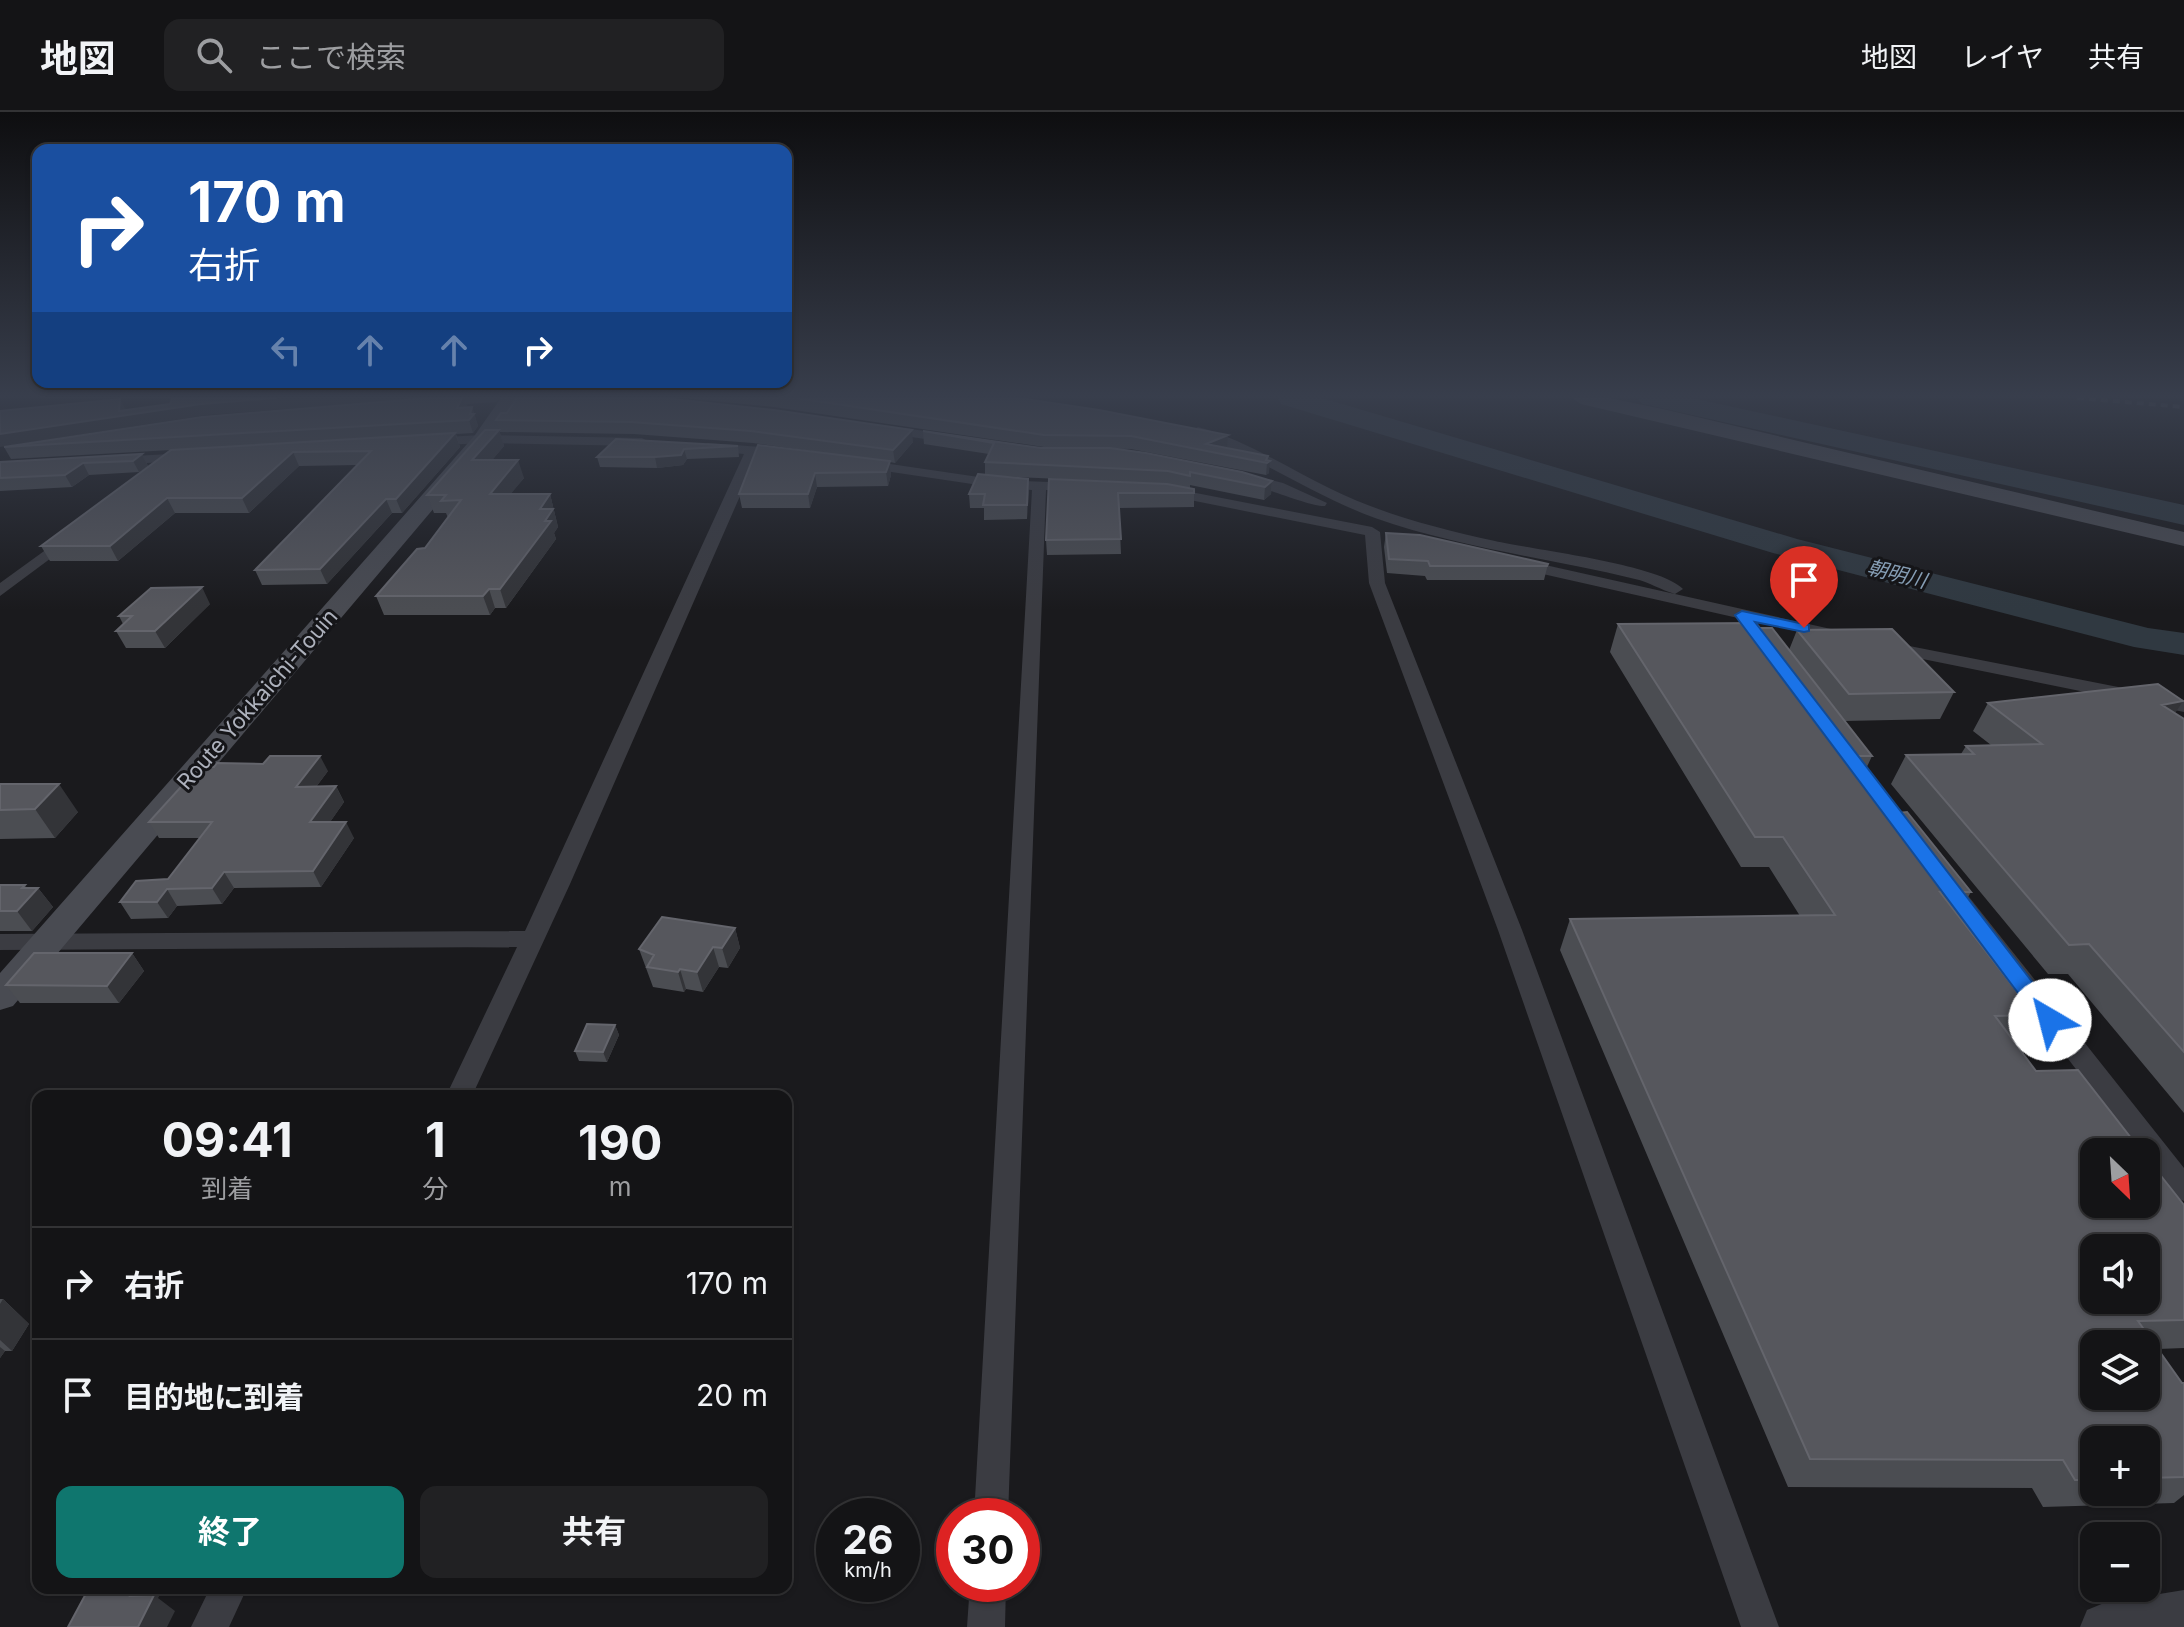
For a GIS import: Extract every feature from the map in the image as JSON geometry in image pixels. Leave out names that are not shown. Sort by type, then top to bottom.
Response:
[{"type":"main road","name":"Route Yokkaichi-Touin","points":[[0,997],[456,469]]},
{"type":"main road","points":[[1889,469],[2184,539]]},
{"type":"street","points":[[146,478],[158,469]]},
{"type":"street","points":[[462,1090],[745,469]]},
{"type":"street","points":[[895,469],[999,484],[1095,487]]},
{"type":"street","points":[[1285,469],[1345,501],[1390,532]]},
{"type":"street","points":[[1222,472],[1278,486],[1368,518],[1390,532],[1777,623],[2184,706]]},
{"type":"street","points":[[992,1498],[1039,487]]},
{"type":"street","points":[[1139,489],[1196,496],[1644,576],[1666,587],[1765,612],[1777,623]]},
{"type":"street","points":[[0,591],[85,525]]},
{"type":"street","points":[[1390,532],[1377,583],[1510,930],[1760,1627]]},
{"type":"street","points":[[1742,615],[1761,640]]},
{"type":"street","points":[[1934,868],[2184,1189]]},
{"type":"street","points":[[0,942],[532,939]]},
{"type":"street","points":[[210,1627],[226,1594]]},
{"type":"street","points":[[986,1627],[987,1602]]},
{"type":"street","points":[[2104,1627],[2184,1613]]},
{"type":"building","points":[[0,469],[74,469],[65,475],[0,478]]},
{"type":"building","points":[[146,469],[274,469],[242,498],[167,498],[110,546],[41,546]]},
{"type":"building","points":[[354,469],[423,469],[396,499],[386,499],[320,569],[255,570]]},
{"type":"building","points":[[450,469],[511,469],[490,494],[550,494],[540,509],[553,509],[545,521],[551,521],[500,589],[489,589],[483,596],[376,596],[417,549],[425,548],[461,500],[441,501],[446,495],[427,495]]},
{"type":"building","points":[[749,469],[887,469],[886,472],[815,473],[808,494],[739,494]]},
{"type":"building","points":[[1121,469],[1225,469],[1272,481],[1265,487],[1190,472],[1190,476],[1168,471]]},
{"type":"building","points":[[978,474],[1028,479],[1027,505],[983,505],[985,494],[969,494]]},
{"type":"building","points":[[1049,479],[1167,484],[1194,489],[1194,493],[1118,493],[1121,539],[1046,540]]},
{"type":"building","points":[[1386,533],[1420,535],[1548,564],[1430,566],[1428,561],[1389,559]]},
{"type":"building","points":[[202,587],[155,631],[116,631],[132,616],[119,616],[151,588]]},
{"type":"building","points":[[1756,623],[1760,628],[1772,628],[1872,756],[1853,756],[1898,813],[1907,812],[1971,892],[1940,892],[2035,1015],[1995,1016],[2036,1071],[2078,1070],[2131,1138],[2080,1138],[2080,1218],[2160,1218],[2160,1175],[2184,1205],[2184,1320],[2138,1321],[2144,1330],[2080,1330],[2080,1410],[2160,1410],[2160,1352],[2184,1383],[2184,1477],[2160,1478],[2160,1426],[2080,1426],[2080,1480],[2075,1480],[2063,1460],[1810,1459],[1570,919],[1835,915],[1783,837],[1755,837],[1618,624]]},
{"type":"building","points":[[1892,629],[1954,692],[1849,694],[1797,630]]},
{"type":"building","points":[[2158,684],[2183,701],[2162,705],[2184,719],[2184,1052],[2089,944],[2069,945],[1906,755],[1974,754],[1966,746],[2042,744],[1988,703]]},
{"type":"building","points":[[270,756],[320,756],[296,787],[336,786],[310,822],[346,822],[313,871],[224,872],[212,888],[167,889],[157,902],[120,902],[136,881],[168,879],[212,822],[149,822],[199,767],[214,767],[217,763],[263,764]]},
{"type":"building","points":[[0,784],[59,784],[35,809],[0,810]]},
{"type":"building","points":[[0,885],[38,888],[17,911],[0,911]]},
{"type":"building","points":[[662,917],[735,928],[722,948],[713,947],[697,972],[647,967],[654,955],[639,949]]},
{"type":"building","points":[[34,953],[132,953],[107,986],[6,985]]},
{"type":"building","points":[[587,1024],[615,1025],[603,1052],[575,1051]]},
{"type":"building","points":[[86,1594],[154,1595],[138,1627],[68,1627]]},
{"type":"waterway","name":"朝明川","points":[[1527,469],[1785,546],[2147,639],[2184,644]]},
{"type":"waterway","points":[[1973,469],[2184,515]]},
{"type":"route","points":[[1804,628],[1742,615],[2050,1020]]}]
